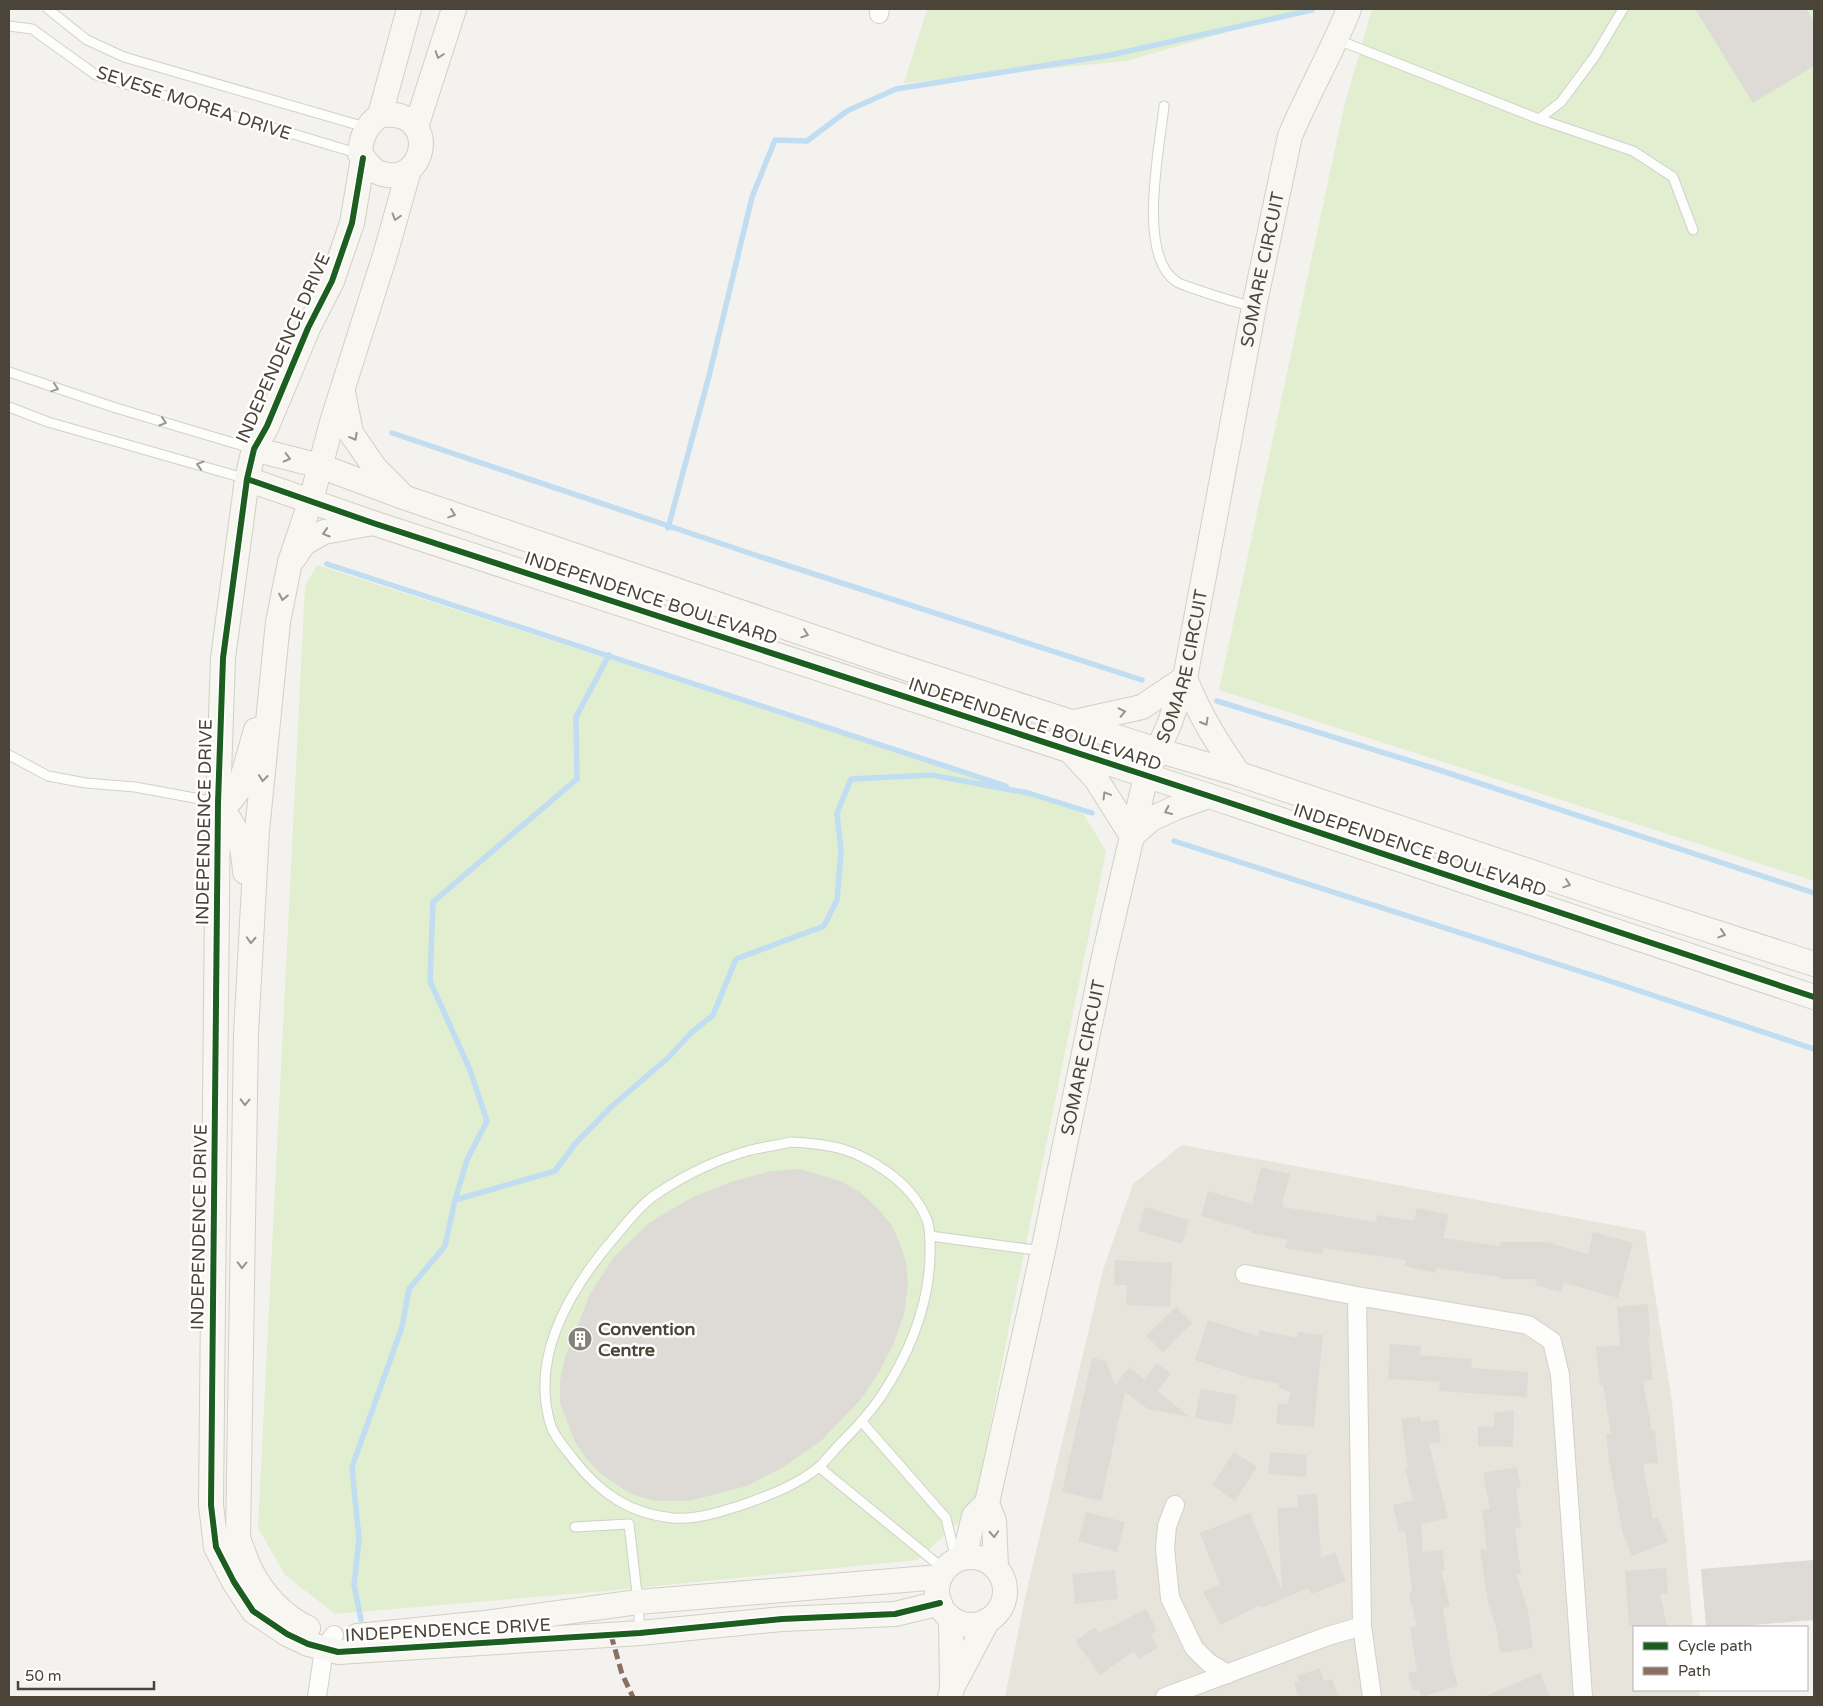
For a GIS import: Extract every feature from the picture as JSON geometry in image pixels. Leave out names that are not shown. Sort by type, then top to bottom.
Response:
[{"type":"street","name":"INDEPENDENCE DRIVE","points":[[409,9],[373,121],[362,135],[362,156],[352,223],[332,281],[308,328],[254,450],[247,479],[223,658],[218,803],[211,1505],[216,1547],[234,1582],[253,1611],[287,1634],[329,1642],[352,1637],[456,1626],[638,1602],[951,1566]]},
{"type":"street","name":"INDEPENDENCE DRIVE","points":[[454,9],[416,127],[422,142],[419,158],[409,170],[385,255],[342,390],[311,500],[290,562],[278,622],[257,831],[246,1034],[238,1538],[249,1567],[266,1594],[300,1625],[316,1632],[338,1652],[640,1634],[782,1619],[946,1610]]},
{"type":"street","name":"SOMARE CIRCUIT","points":[[996,1567],[994,1521],[988,1503],[1103,961],[1146,776],[1168,725],[1185,678],[1254,307],[1290,136],[1337,39],[1349,9]]},
{"type":"street","points":[[373,121],[400,116],[416,127]]},
{"type":"street","points":[[362,156],[374,170],[382,174],[391,176],[409,170]]},
{"type":"street","points":[[342,390],[351,433],[374,468],[406,498]]},
{"type":"street","name":"INDEPENDENCE BOULEVARD","points":[[254,450],[320,466],[406,498],[887,662],[1157,750],[1239,774],[1597,894],[1814,964]]},
{"type":"street","name":"INDEPENDENCE BOULEVARD","points":[[247,479],[373,523],[1209,796],[1814,997]]},
{"type":"street","points":[[290,562],[304,543],[324,532],[373,523]]},
{"type":"street","points":[[252,907],[246,889],[243,849],[233,824],[218,803],[232,800],[239,789],[273,677]]},
{"type":"street","points":[[1074,722],[1142,707],[1185,678],[1198,709],[1215,739],[1239,774]]},
{"type":"street","points":[[1069,750],[1096,779],[1132,836],[1150,819],[1209,796]]},
{"type":"street","points":[[1245,1274],[1357,1296],[1528,1325],[1552,1340],[1560,1375],[1583,1697]]},
{"type":"street","points":[[1357,1296],[1362,1626],[1372,1697]]},
{"type":"street","name":"SOMARE CIRCUIT","points":[[951,1566],[974,1516],[988,1503]]},
{"type":"street","points":[[1175,1505],[1167,1526],[1165,1548],[1170,1598],[1194,1648],[1209,1663],[1228,1674]]},
{"type":"street","points":[[946,1610],[969,1624],[979,1624],[995,1615],[1000,1608],[1005,1591],[1001,1574],[996,1567],[981,1558],[951,1566],[938,1594],[946,1610],[951,1692]]},
{"type":"street","points":[[951,1692],[988,1620]]},
{"type":"street","points":[[1165,1697],[1328,1636],[1362,1626]]},
{"type":"street","points":[[317,1697],[329,1642]]},
{"type":"lane","name":"SEVESE MOREA DRIVE","points":[[48,9],[87,40],[124,57],[373,121]]},
{"type":"lane","points":[[1539,119],[1561,102],[1595,56],[1623,9]]},
{"type":"lane","name":"SEVESE MOREA DRIVE","points":[[9,26],[32,29],[96,75],[362,156]]},
{"type":"lane","points":[[1337,39],[1539,119],[1633,151],[1673,177],[1692,230]]},
{"type":"lane","points":[[1164,106],[1156,165],[1153,207],[1156,248],[1162,263],[1177,282],[1214,296],[1254,307]]},
{"type":"lane","name":"INDEPENDENCE BOULEVARD","points":[[9,372],[254,450]]},
{"type":"lane","name":"INDEPENDENCE BOULEVARD","points":[[9,407],[48,422],[247,479]]},
{"type":"lane","points":[[9,755],[48,776],[86,783],[135,787],[218,803]]},
{"type":"lane","points":[[792,1142],[823,1143],[846,1149],[868,1158],[894,1177],[916,1198],[927,1221],[930,1236],[927,1289],[914,1336],[888,1386],[862,1422],[819,1466],[792,1484],[718,1513],[684,1519],[651,1516],[614,1499],[585,1474],[552,1428],[544,1385],[546,1367],[551,1345],[574,1291],[601,1254],[652,1196],[704,1167],[749,1150],[792,1142]]},
{"type":"lane","points":[[930,1236],[1043,1251]]},
{"type":"lane","points":[[862,1422],[946,1518],[951,1566]]},
{"type":"lane","points":[[819,1466],[951,1566]]},
{"type":"lane","points":[[634,1508],[629,1524],[640,1634]]},
{"type":"lane","points":[[575,1527],[629,1524]]},
{"type":"shaded area","points":[[1182,1145],[1645,1231],[1672,1401],[1693,1626],[1633,1626],[1633,1691],[1699,1691],[1700,1697],[1005,1697],[1025,1598],[1103,1270],[1133,1184]]},
{"type":"green space","points":[[927,9],[1308,9],[1126,61],[904,83]]},
{"type":"green space","points":[[1372,9],[1814,9],[1814,881],[1219,690],[1344,107]]},
{"type":"green space","points":[[317,565],[1083,813],[1106,851],[1008,1332],[975,1508],[917,1560],[606,1591],[335,1614],[285,1575],[258,1528],[305,586]]},
{"type":"building","points":[[1695,9],[1806,9],[1814,22],[1814,66],[1753,103]]},
{"type":"building","points":[[1261,1167],[1290,1174],[1283,1207],[1376,1222],[1377,1215],[1414,1221],[1417,1208],[1449,1215],[1443,1238],[1500,1246],[1500,1242],[1547,1242],[1588,1254],[1593,1232],[1633,1243],[1618,1298],[1564,1283],[1561,1292],[1535,1285],[1537,1279],[1499,1279],[1499,1277],[1436,1268],[1435,1273],[1404,1266],[1406,1260],[1323,1248],[1322,1254],[1285,1248],[1287,1240],[1251,1233],[1251,1231],[1201,1216],[1208,1191],[1252,1204]]},
{"type":"building","points":[[800,1169],[843,1182],[861,1193],[891,1224],[906,1262],[908,1286],[904,1314],[894,1343],[879,1372],[862,1398],[822,1440],[785,1466],[747,1486],[689,1501],[654,1501],[634,1495],[600,1473],[586,1458],[575,1442],[560,1403],[560,1381],[565,1357],[590,1294],[613,1258],[649,1223],[672,1209],[693,1197],[731,1182],[771,1171]]},
{"type":"building","points":[[1145,1207],[1189,1220],[1182,1244],[1138,1231]]},
{"type":"building","points":[[1115,1260],[1172,1263],[1170,1307],[1126,1305],[1127,1285],[1114,1285]]},
{"type":"building","points":[[1648,1304],[1650,1337],[1648,1337],[1653,1380],[1643,1381],[1652,1431],[1655,1430],[1658,1463],[1643,1464],[1653,1519],[1658,1517],[1668,1542],[1632,1556],[1623,1534],[1609,1462],[1606,1434],[1611,1434],[1603,1385],[1600,1385],[1596,1347],[1620,1345],[1617,1307]]},
{"type":"building","points":[[1176,1307],[1192,1323],[1163,1352],[1146,1336]]},
{"type":"building","points":[[1208,1320],[1258,1336],[1259,1330],[1297,1338],[1298,1332],[1323,1335],[1314,1427],[1276,1424],[1278,1403],[1287,1404],[1291,1392],[1279,1388],[1279,1384],[1250,1378],[1195,1360]]},
{"type":"building","points":[[1390,1344],[1421,1346],[1420,1355],[1472,1359],[1471,1368],[1528,1372],[1527,1397],[1439,1391],[1440,1382],[1388,1379]]},
{"type":"building","points":[[1092,1358],[1106,1361],[1115,1385],[1131,1365],[1130,1368],[1144,1379],[1157,1363],[1171,1374],[1157,1391],[1190,1417],[1148,1409],[1125,1392],[1101,1501],[1062,1492]]},
{"type":"building","points":[[1201,1389],[1237,1395],[1232,1425],[1195,1418]]},
{"type":"building","points":[[1514,1410],[1513,1447],[1478,1446],[1478,1426],[1494,1427],[1495,1413]]},
{"type":"building","points":[[1420,1416],[1421,1422],[1438,1420],[1441,1442],[1429,1444],[1448,1518],[1421,1524],[1423,1552],[1442,1550],[1445,1570],[1441,1570],[1450,1606],[1443,1608],[1451,1660],[1458,1686],[1421,1697],[1419,1690],[1413,1691],[1408,1673],[1417,1671],[1410,1627],[1417,1626],[1409,1595],[1412,1590],[1405,1531],[1399,1532],[1393,1505],[1413,1500],[1405,1468],[1408,1468],[1401,1419]]},
{"type":"building","points":[[1234,1452],[1257,1467],[1235,1501],[1212,1485]]},
{"type":"building","points":[[1270,1452],[1307,1455],[1306,1477],[1268,1474]]},
{"type":"building","points":[[1517,1467],[1521,1488],[1516,1489],[1521,1527],[1515,1528],[1521,1574],[1516,1574],[1528,1611],[1533,1648],[1500,1653],[1497,1631],[1488,1603],[1480,1550],[1487,1549],[1482,1510],[1490,1509],[1483,1473]]},
{"type":"building","points":[[1317,1494],[1321,1558],[1335,1552],[1346,1581],[1311,1594],[1309,1588],[1261,1608],[1260,1605],[1221,1625],[1203,1592],[1220,1584],[1200,1533],[1250,1513],[1282,1590],[1277,1508],[1298,1507],[1297,1495]]},
{"type":"building","points":[[1086,1512],[1125,1522],[1117,1552],[1078,1541]]},
{"type":"building","points":[[1814,1560],[1814,1620],[1741,1626],[1706,1626],[1701,1569]]},
{"type":"building","points":[[1666,1568],[1668,1593],[1660,1594],[1667,1626],[1629,1627],[1625,1571]]},
{"type":"building","points":[[1115,1570],[1118,1599],[1075,1604],[1072,1574]]},
{"type":"building","points":[[1146,1609],[1157,1630],[1151,1634],[1158,1648],[1138,1659],[1134,1651],[1100,1675],[1075,1641],[1095,1627],[1099,1633]]},
{"type":"building","points":[[1320,1668],[1324,1681],[1332,1679],[1338,1697],[1298,1697],[1294,1683],[1299,1681],[1297,1676]]},
{"type":"building","points":[[1540,1673],[1550,1697],[1483,1697]]},
{"type":"waterway","points":[[668,528],[709,376],[752,197],[775,140],[807,141],[847,111],[896,89],[1111,55],[1312,10]]},
{"type":"waterway","points":[[392,433],[755,555],[1142,680]]},
{"type":"waterway","points":[[327,564],[1006,786]]},
{"type":"waterway","points":[[361,1620],[354,1585],[359,1540],[352,1467],[402,1327],[409,1289],[445,1246],[455,1200],[467,1160],[487,1121],[470,1070],[430,981],[433,902],[577,779],[576,717],[609,655]]},
{"type":"waterway","points":[[1217,701],[1436,769],[1814,893]]},
{"type":"waterway","points":[[455,1200],[555,1171],[575,1144],[611,1107],[669,1057],[691,1033],[713,1015],[736,959],[824,926],[837,900],[841,851],[837,813],[851,779],[931,775],[1028,793]]},
{"type":"waterway","points":[[1025,792],[1092,813]]},
{"type":"waterway","points":[[1174,841],[1604,979],[1814,1049]]},
{"type":"marked path","points":[[611,1635],[622,1674],[633,1697]]},
{"type":"cycle path","points":[[363,158],[352,223],[332,281],[308,328],[267,426],[254,449],[247,479],[223,658],[218,803],[211,1505],[216,1547],[234,1582],[253,1611],[287,1634],[308,1644],[338,1652],[640,1633],[782,1619],[895,1614],[940,1603]]},
{"type":"cycle path","points":[[247,479],[373,523],[1209,796],[1814,997]]},
{"type":"place","name":"Convention Centre","points":[[580,1339]]}]
